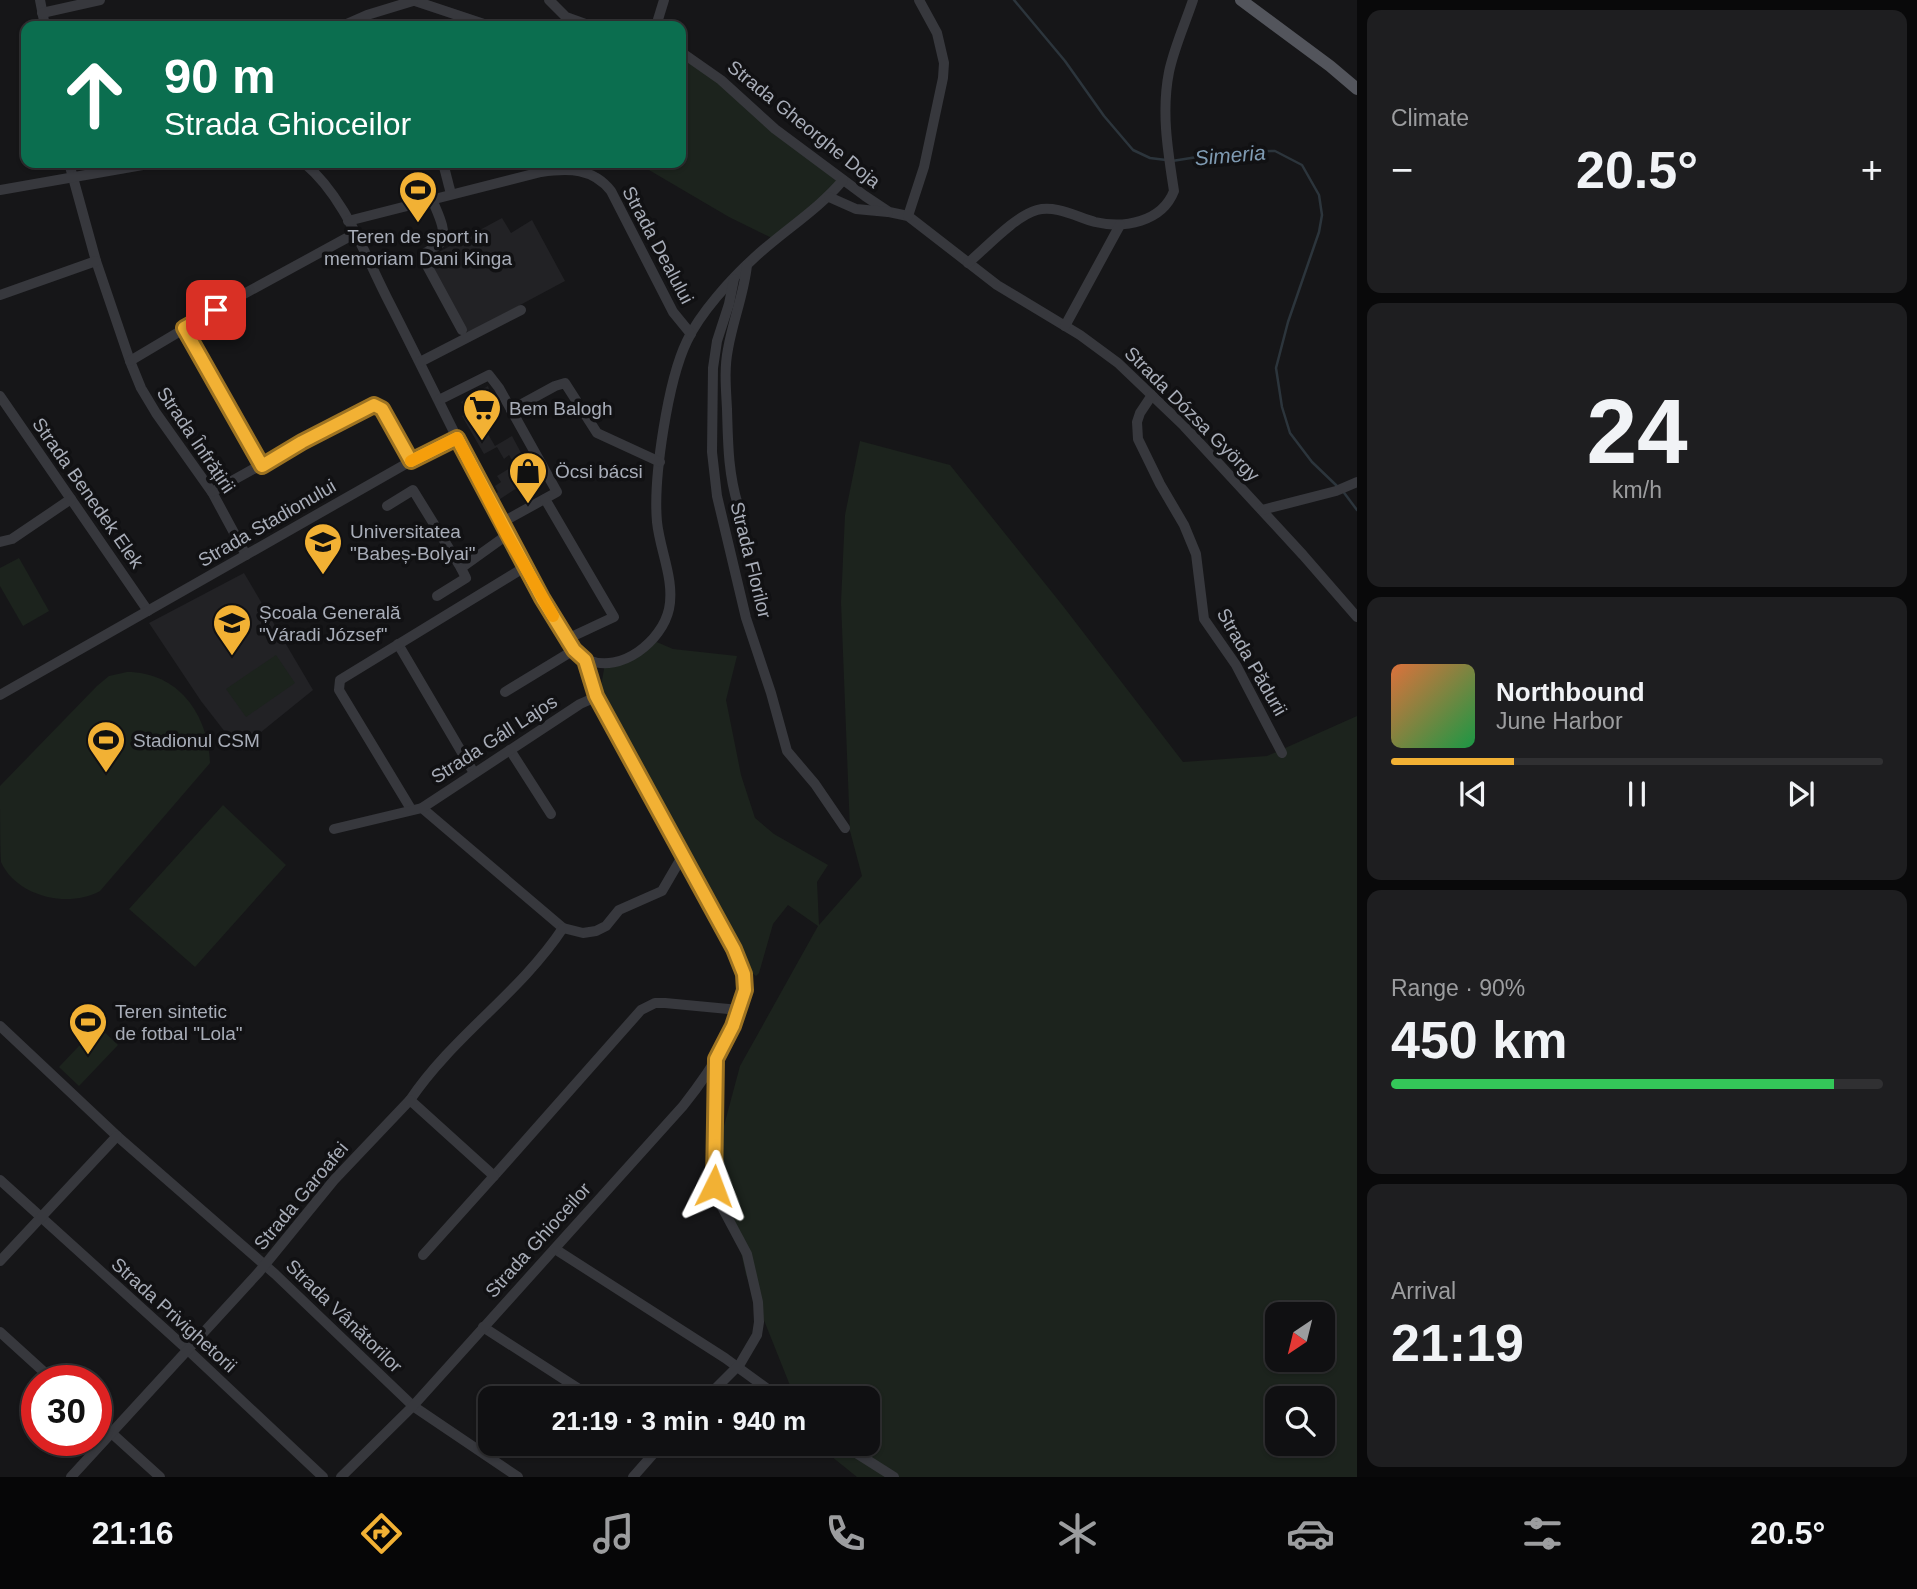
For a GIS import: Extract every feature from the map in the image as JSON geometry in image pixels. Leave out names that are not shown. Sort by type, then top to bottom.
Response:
[{"type":"main road","points":[[1241,0],[1357,89]]},
{"type":"street","points":[[40,0],[44,21]]},
{"type":"street","points":[[43,13],[100,0]]},
{"type":"street","points":[[353,21],[413,0],[475,21]]},
{"type":"street","points":[[549,0],[567,21]]},
{"type":"street","points":[[658,21],[664,0]]},
{"type":"street","points":[[908,216],[924,167],[943,70],[941,45],[919,0]]},
{"type":"street","points":[[968,263],[1024,216],[1040,209],[1120,225],[1149,218],[1171,199],[1174,191],[1165,127],[1169,71],[1193,0]]},
{"type":"street","name":"Strada Gheorghe Doja","points":[[686,55],[714,74],[775,129],[843,180],[889,212],[908,216]]},
{"type":"street","name":"Strada Înfrățirii","points":[[70,168],[96,261],[141,388],[212,492],[246,555]]},
{"type":"street","points":[[0,190],[127,168]]},
{"type":"street","points":[[310,168],[321,178],[348,221],[507,535],[567,639],[585,660],[605,663],[622,660],[652,640],[667,616],[669,583],[657,516],[660,462],[673,387],[691,334],[747,264],[829,197],[843,180]]},
{"type":"street","points":[[444,168],[451,194]]},
{"type":"street","name":"Strada Dealului","points":[[348,221],[541,172],[575,170],[596,176],[611,191],[673,312],[691,334]]},
{"type":"street","points":[[829,197],[856,209],[889,212]]},
{"type":"street","points":[[432,199],[444,233],[439,245],[423,255],[424,260],[462,330]]},
{"type":"street","name":"Strada Dózsa György","points":[[908,216],[997,285],[1065,326],[1118,363],[1184,426],[1357,617]]},
{"type":"street","points":[[1065,326],[1120,225]]},
{"type":"street","points":[[130,361],[354,234]]},
{"type":"street","points":[[0,295],[96,261]]},
{"type":"street","name":"Strada Florilor","points":[[738,505],[728,457],[726,369],[731,334],[744,291],[747,264]]},
{"type":"street","name":"Strada Florilor","points":[[734,279],[717,341],[713,368],[712,452],[717,496],[746,618],[787,751],[815,784],[845,828]]},
{"type":"street","points":[[420,362],[521,310]]},
{"type":"street","points":[[184,328],[262,466]]},
{"type":"street","points":[[439,400],[489,375],[557,492],[501,523]]},
{"type":"street","points":[[511,410],[565,383],[597,433],[660,462]]},
{"type":"street","name":"Strada Pădurii","points":[[1152,395],[1137,422],[1138,439],[1184,525],[1196,554],[1204,619],[1236,665],[1282,753]]},
{"type":"street","name":"Strada Benedek Elek","points":[[0,396],[148,611]]},
{"type":"street","points":[[212,492],[374,405],[382,409],[411,461]]},
{"type":"street","name":"Strada Stadionului","points":[[0,695],[411,461],[457,438]]},
{"type":"street","points":[[1262,510],[1341,489],[1357,482]]},
{"type":"street","points":[[387,506],[413,490],[461,568],[466,578],[437,596]]},
{"type":"street","points":[[0,542],[12,539],[71,499]]},
{"type":"street","points":[[545,499],[614,617],[567,639]]},
{"type":"street","points":[[461,568],[507,535]]},
{"type":"street","points":[[525,567],[340,680],[338,685],[417,808],[563,928],[583,933],[596,932],[606,926],[619,910],[662,891],[683,855]]},
{"type":"street","points":[[398,644],[474,773]]},
{"type":"street","points":[[505,692],[574,650]]},
{"type":"street","name":"Strada Ghioceilor","points":[[341,1477],[413,1406],[683,1106],[716,1059],[739,1010],[745,990],[744,974],[734,949],[596,696],[585,660]]},
{"type":"street","name":"Strada Gáll Lajos","points":[[334,829],[417,808],[596,696]]},
{"type":"street","points":[[510,750],[551,814]]},
{"type":"street","name":"Strada Garoafei","points":[[112,1433],[189,1351],[265,1265],[334,1180],[410,1100],[428,1076],[527,975],[563,928]]},
{"type":"street","points":[[423,1255],[641,1010],[655,1003],[665,1003],[739,1010]]},
{"type":"street","name":"Strada Vânătorilor","points":[[1,1028],[117,1136],[265,1265],[413,1406],[517,1477]]},
{"type":"street","points":[[716,1059],[715,1194],[747,1254],[758,1302],[759,1322],[757,1335],[736,1367],[718,1386]]},
{"type":"street","points":[[410,1100],[494,1176]]},
{"type":"street","points":[[0,1261],[117,1136]]},
{"type":"street","name":"Strada Privighetorii","points":[[0,1180],[323,1477]]},
{"type":"street","points":[[555,1248],[763,1386]]},
{"type":"street","points":[[483,1327],[574,1386]]},
{"type":"street","points":[[0,1332],[36,1365]]},
{"type":"street","points":[[112,1433],[160,1477]]},
{"type":"street","name":"Strada Garoafei","points":[[71,1477],[91,1456]]},
{"type":"street","points":[[633,1477],[651,1456]]},
{"type":"street","points":[[861,1456],[894,1477]]},
{"type":"shaded area","points":[[686,56],[843,180],[776,240],[729,217],[646,168],[686,168]]},
{"type":"shaded area","points":[[502,218],[511,233],[532,220],[565,281],[468,333],[426,259]]},
{"type":"shaded area","points":[[488,386],[493,402],[475,412],[495,446],[512,436],[534,477],[497,501],[495,494],[498,492],[495,486],[501,482],[497,476],[515,465],[509,455],[504,459],[497,447],[484,454],[462,416],[467,413],[461,402]]},
{"type":"shaded area","points":[[860,441],[950,465],[1183,762],[1267,756],[1357,716],[1357,1477],[857,1477],[831,1456],[880,1456],[880,1386],[790,1386],[746,1275],[718,1148],[740,1066],[818,926],[788,905],[773,924],[759,973],[756,976],[752,973],[600,693],[605,663],[616,662],[652,640],[673,649],[737,656],[726,700],[741,775],[755,818],[774,834],[828,865],[817,882],[819,925],[862,876],[850,831],[841,602],[845,515]]},
{"type":"shaded area","points":[[19,558],[49,611],[23,626],[0,586],[0,568]]},
{"type":"shaded area","name":"Școala Generală \"Váradi József\"","points":[[244,573],[313,690],[239,750],[201,701],[149,623]]},
{"type":"shaded area","points":[[276,655],[295,683],[246,717],[226,689]]},
{"type":"shaded area","name":"Stadionul CSM","points":[[127,672],[161,679],[187,699],[203,728],[210,763],[100,891],[73,899],[59,899],[30,891],[8,874],[1,862],[0,786],[97,686],[109,676]]},
{"type":"shaded area","points":[[223,805],[286,865],[195,967],[129,909]]},
{"type":"shaded area","name":"Teren sintetic de fotbal \"Lola\"","points":[[98,1026],[118,1045],[79,1086],[59,1067]]},
{"type":"waterway","name":"Simeria","points":[[1014,0],[1133,150],[1150,158],[1166,160]]},
{"type":"waterway","name":"Simeria","points":[[1172,161],[1229,152],[1275,151],[1302,165],[1319,195],[1322,215],[1319,232],[1288,322],[1276,368],[1282,407],[1290,433],[1312,462],[1337,486]]},
{"type":"waterway","name":"Simeria","points":[[1342,490],[1357,510]]},
{"type":"slow traffic","points":[[411,461],[457,438],[553,616]]},
{"type":"place","name":"Teren de sport in memoriam Dani Kinga","points":[[418,224]]},
{"type":"place","name":"Bem Balogh","points":[[482,442]]},
{"type":"place","name":"Öcsi bácsi","points":[[528,505]]},
{"type":"place","name":"Universitatea \"Babeș-Bolyai\"","points":[[323,576]]},
{"type":"place","name":"Școala Generală \"Váradi József\"","points":[[232,657]]},
{"type":"place","name":"Stadionul CSM","points":[[106,774]]},
{"type":"place","name":"Teren sintetic de fotbal \"Lola\"","points":[[88,1056]]},
{"type":"route","points":[[216,310],[184,328],[262,466],[374,405],[382,409],[411,461],[457,438],[542,598],[574,650],[585,660],[596,696],[610,724],[734,949],[744,974],[745,990],[739,1010],[716,1059],[717,1143],[714,1186]]}]
